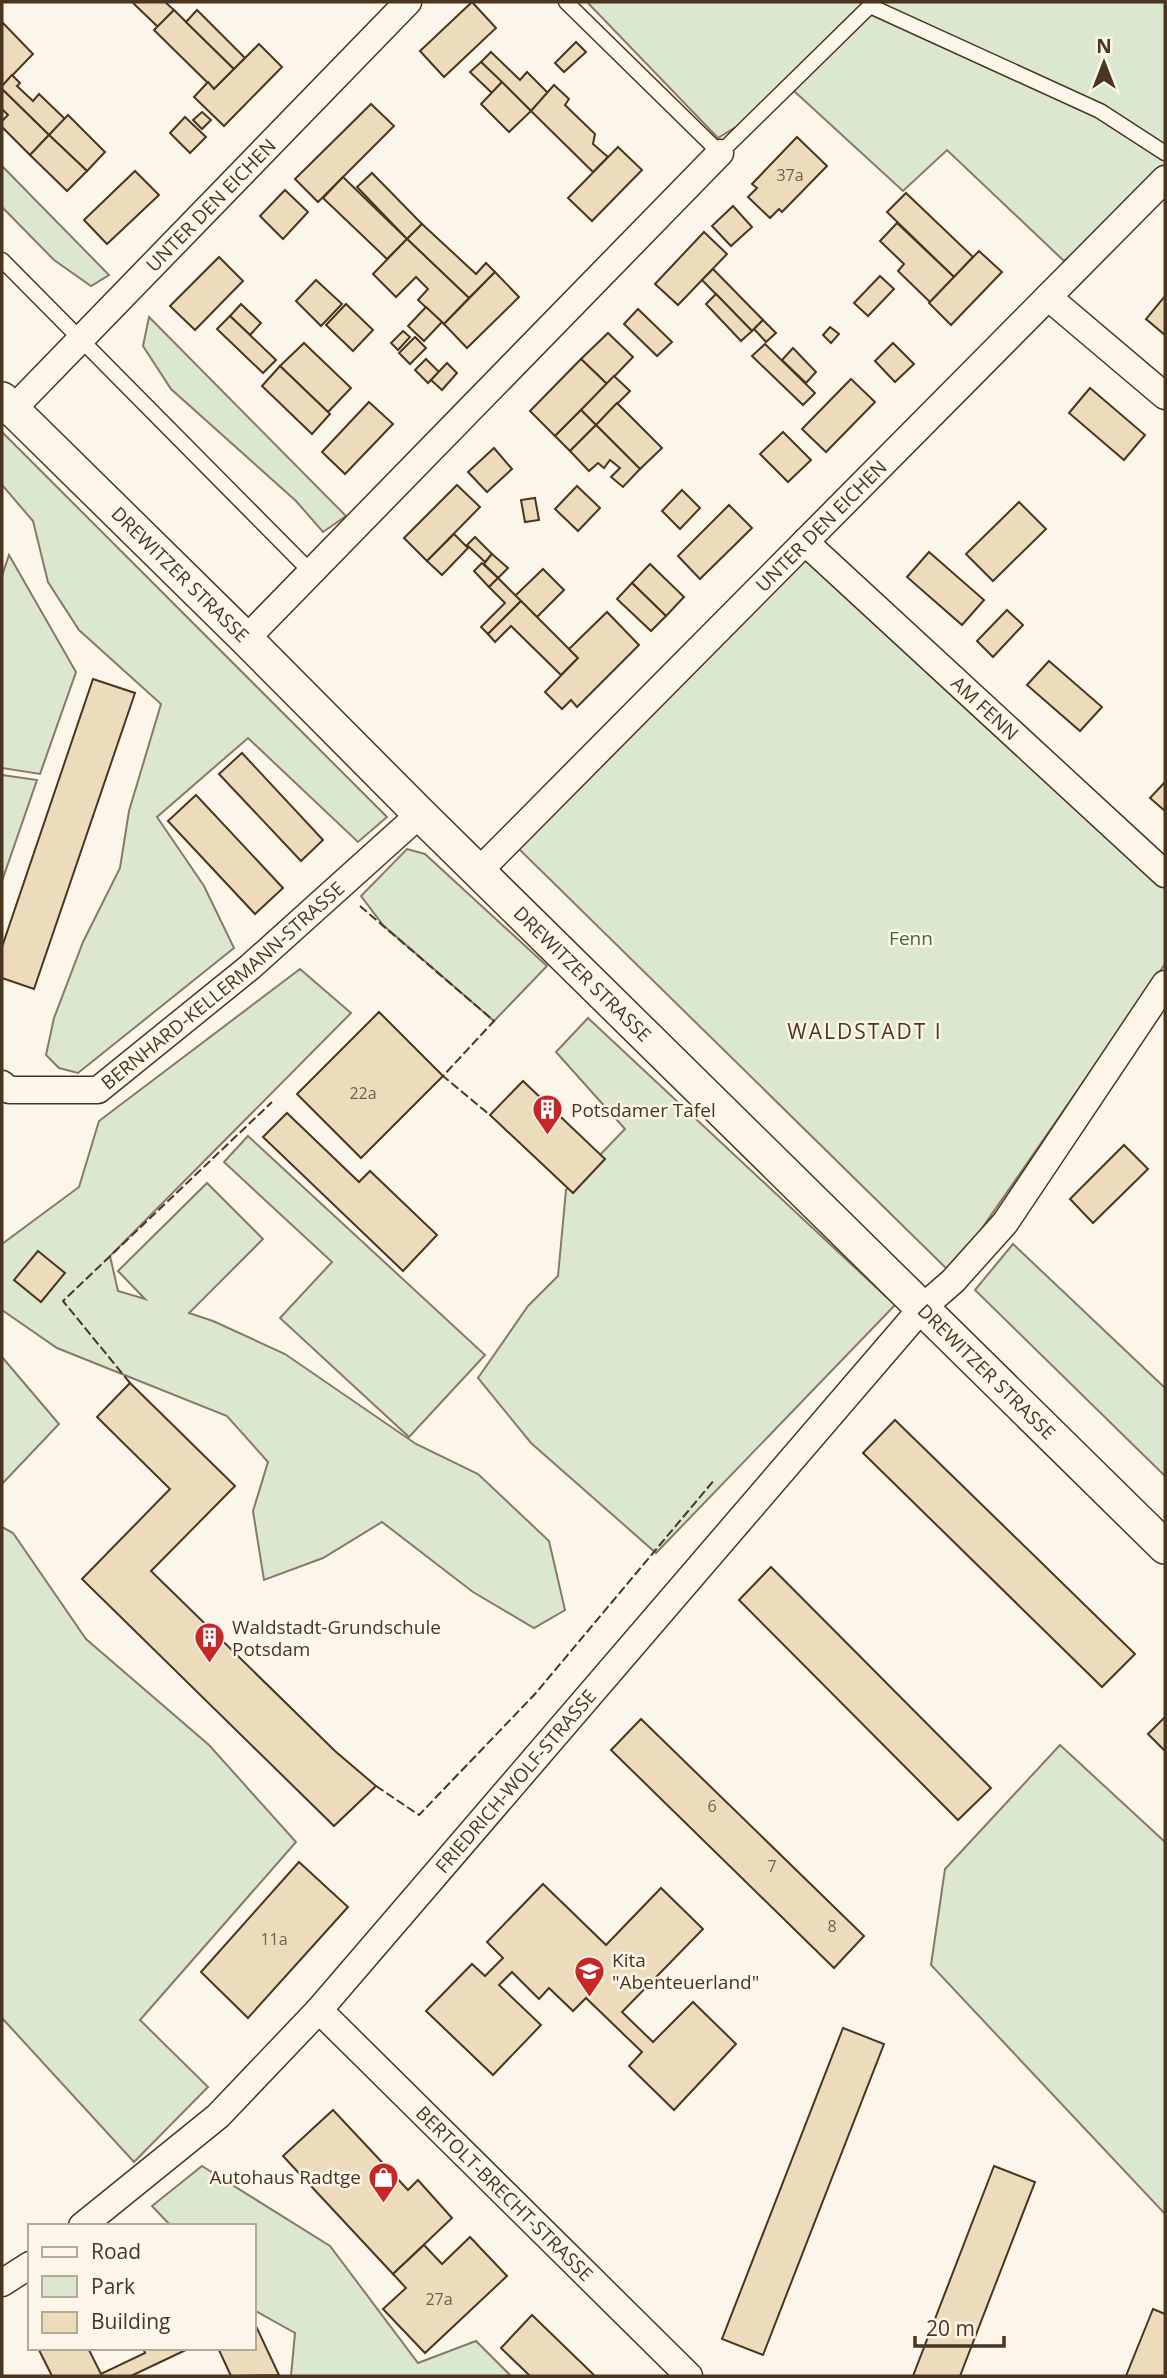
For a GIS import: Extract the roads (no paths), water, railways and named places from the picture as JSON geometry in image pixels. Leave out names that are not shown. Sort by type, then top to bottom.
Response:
[{"type":"street","name":"UNTER DEN EICHEN","points":[[7,404],[81,338],[408,2]]},
{"type":"street","points":[[246,639],[720,153]]},
{"type":"street","name":"UNTER DEN EICHEN","points":[[479,871],[1165,179]]},
{"type":"street","points":[[1048,297],[1165,396]]},
{"type":"street","name":"DREWITZER STRASSE","points":[[7,404],[1165,1547]]},
{"type":"street","name":"AM FENN","points":[[805,542],[1165,874]]},
{"type":"street","name":"BERNHARD-KELLERMANN-STRASSE","points":[[2,1084],[9,1090],[98,1090],[250,967],[420,814]]},
{"type":"street","points":[[922,1308],[953,1282],[1005,1223],[1165,984]]},
{"type":"street","name":"FRIEDRICH-WOLF-STRASSE","points":[[84,2224],[218,2116],[319,2010],[922,1308]]},
{"type":"street","name":"BERTOLT-BRECHT-STRASSE","points":[[319,2010],[689,2376]]},
{"type":"street","points":[[2,2283],[28,2266]]},
{"type":"lane","points":[[566,2],[720,153],[867,4],[1100,111],[1165,153]]},
{"type":"lane","points":[[2,260],[311,572]]},
{"type":"place","name":"Potsdamer Tafel","points":[[548,1137]]},
{"type":"place","name":"Waldstadt-Grundschule Potsdam","points":[[209,1665]]},
{"type":"place","name":"Kita \"Abenteuerland\"","points":[[589,1998]]},
{"type":"place","name":"Autohaus Radtge","points":[[384,2204]]},
{"type":"district","name":"WALDSTADT I","points":[[865,1031]]},
{"type":"park label","name":"Fenn","points":[[911,938]]}]
